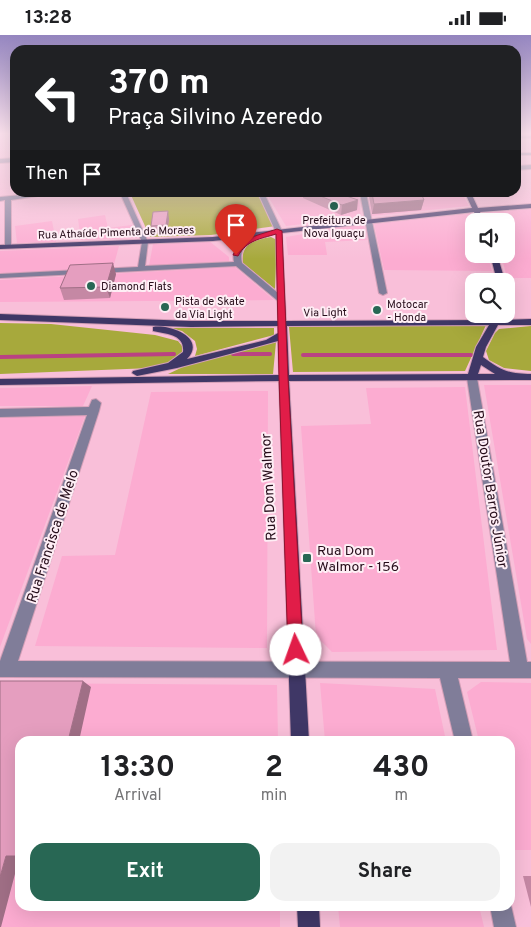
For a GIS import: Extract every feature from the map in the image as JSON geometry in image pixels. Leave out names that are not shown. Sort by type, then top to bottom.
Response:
[{"type":"main road","points":[[470,197],[478,213]]},
{"type":"main road","name":"Rua Athaíde Pimenta de Moraes","points":[[3,246],[224,238],[285,228],[531,205]]},
{"type":"main road","name":"Rua Dom Walmor","points":[[285,228],[281,299],[300,736]]},
{"type":"main road","name":"Via Light","points":[[0,317],[45,317],[282,329],[465,322]]},
{"type":"main road","points":[[440,323],[465,317]]},
{"type":"main road","points":[[110,321],[164,330],[184,338],[189,345],[187,355],[179,361],[162,368]]},
{"type":"main road","name":"Via Light","points":[[515,322],[531,322]]},
{"type":"main road","name":"Rua Doutor Barros Júnior","points":[[472,379],[482,347],[495,323]]},
{"type":"main road","points":[[57,381],[121,375],[162,368],[269,342],[278,338],[282,329]]},
{"type":"main road","points":[[478,359],[498,372],[511,377]]},
{"type":"main road","points":[[0,382],[531,377]]},
{"type":"main road","points":[[308,911],[309,927]]},
{"type":"street","points":[[0,199],[17,197]]},
{"type":"street","points":[[125,197],[145,242],[141,269]]},
{"type":"street","points":[[264,197],[285,228],[242,244],[236,255],[238,264],[281,299]]},
{"type":"street","points":[[364,197],[383,293]]},
{"type":"street","points":[[3,246],[8,198]]},
{"type":"street","points":[[0,276],[238,264]]},
{"type":"street","name":"Rua Doutor Barros Júnior","points":[[472,379],[526,670]]},
{"type":"street","name":"Rua Francisca de Melo","points":[[0,413],[95,407],[4,669]]},
{"type":"street","points":[[4,669],[526,670]]},
{"type":"street","points":[[448,669],[463,736]]},
{"type":"street","points":[[502,911],[505,927]]},
{"type":"shaded area","points":[[132,197],[260,197],[276,226],[211,235],[150,237]]},
{"type":"shaded area","points":[[268,197],[358,197],[361,217],[286,226]]},
{"type":"shaded area","points":[[369,197],[464,197],[469,206],[370,216]]},
{"type":"shaded area","points":[[531,209],[531,278],[515,278],[515,273],[506,273],[503,263],[515,263],[515,213],[486,213],[485,211]]},
{"type":"shaded area","points":[[469,212],[471,213],[465,213],[465,263],[490,263],[492,271],[384,270],[374,224],[377,222]]},
{"type":"shaded area","points":[[105,215],[108,228],[132,225],[137,238],[81,240],[78,219]]},
{"type":"shaded area","points":[[52,221],[56,242],[17,243],[15,226]]},
{"type":"shaded area","points":[[364,225],[367,240],[325,242],[327,255],[288,255],[286,237]]},
{"type":"shaded area","points":[[271,237],[277,240],[275,289],[243,263],[244,251],[250,244],[260,239]]},
{"type":"shaded area","points":[[209,241],[229,257],[229,261],[149,266],[153,244]]},
{"type":"shaded area","points":[[119,246],[113,268],[0,273],[0,251]]},
{"type":"shaded area","points":[[235,267],[274,300],[0,302],[0,280]]},
{"type":"shaded area","points":[[0,323],[51,324],[155,335],[178,341],[182,346],[182,353],[170,363],[152,368],[0,374]]},
{"type":"shaded area","points":[[486,325],[465,371],[293,372],[289,327]]},
{"type":"shaded area","points":[[531,326],[531,371],[504,368],[489,360],[486,351],[499,329]]},
{"type":"shaded area","points":[[170,328],[274,328],[274,335],[195,356],[197,349],[195,341],[182,331]]},
{"type":"shaded area","points":[[276,342],[273,374],[168,374],[185,366]]},
{"type":"shaded area","points":[[484,385],[531,385],[531,644],[527,639]]},
{"type":"shaded area","points":[[92,386],[83,406],[0,406],[0,388]]},
{"type":"shaded area","points":[[465,387],[497,650],[332,652],[316,636],[301,426],[371,424],[366,388]]},
{"type":"shaded area","points":[[268,391],[267,648],[35,646],[62,556],[115,555],[151,392]]},
{"type":"shaded area","points":[[85,416],[0,647],[0,417]]},
{"type":"shaded area","points":[[481,682],[531,683],[531,850],[515,850],[515,736],[478,736],[467,692]]},
{"type":"shaded area","points":[[0,683],[277,685],[278,736],[15,736],[15,911],[280,911],[280,927],[0,927]]},
{"type":"shaded area","points":[[320,683],[435,689],[445,736],[325,736]]},
{"type":"shaded area","points":[[338,911],[480,911],[484,927],[340,927]]},
{"type":"building","points":[[323,197],[349,197],[358,200],[342,205]]},
{"type":"building","points":[[373,197],[423,197],[424,200],[374,204]]},
{"type":"building","points":[[168,211],[166,225],[151,226],[153,212]]},
{"type":"building","points":[[113,263],[106,287],[60,288],[70,265]]},
{"type":"building","points":[[0,681],[83,681],[69,736],[15,736],[15,856],[6,856],[0,877]]},
{"type":"waterway","points":[[0,357],[174,354]]},
{"type":"waterway","points":[[233,354],[270,354]]},
{"type":"waterway","points":[[303,355],[471,355]]},
{"type":"place","name":"Prefeitura de Nova Iguaçu","points":[[334,206]]},
{"type":"place","name":"Diamond Flats","points":[[91,286]]},
{"type":"place","name":"Pista de Skate da Via Light","points":[[165,307]]},
{"type":"place","name":"Motocar - Honda","points":[[377,310]]},
{"type":"place","name":"Rua Dom Walmor - 156","points":[[307,558]]},
{"type":"route","points":[[236,255],[239,247],[245,242],[279,231],[296,650]]}]
